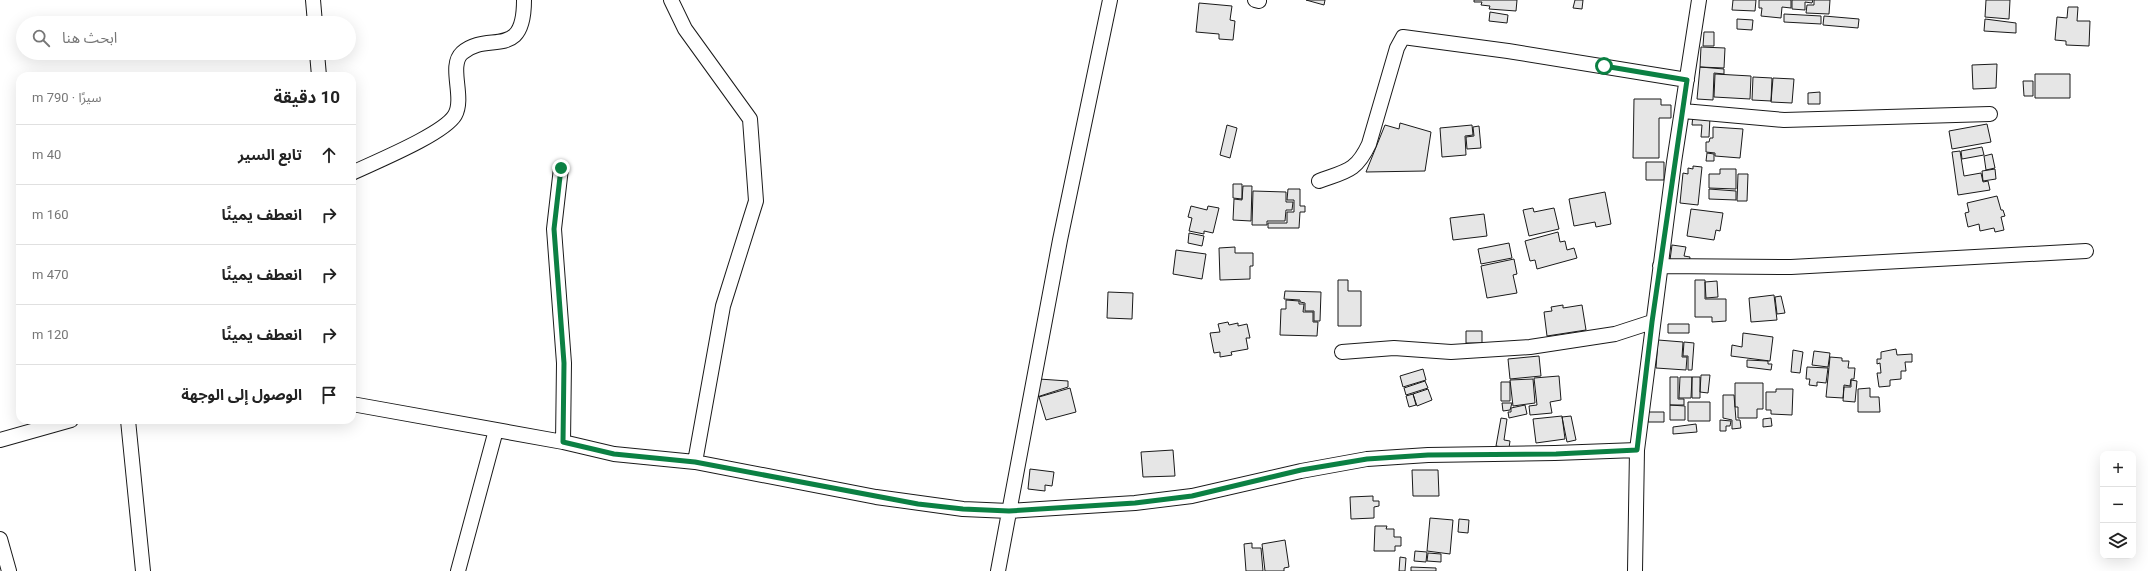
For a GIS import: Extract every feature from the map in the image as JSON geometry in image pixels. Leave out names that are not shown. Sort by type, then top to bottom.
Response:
[{"type":"street","points":[[313,0],[314,16]]},
{"type":"street","points":[[356,171],[434,132],[455,116],[459,101],[456,66],[458,57],[471,48],[503,42],[512,38],[519,30],[523,20],[524,0]]},
{"type":"street","points":[[671,0],[685,28],[750,118],[756,201],[723,306],[695,462]]},
{"type":"street","points":[[998,571],[1060,240],[1110,0]]},
{"type":"street","points":[[1635,571],[1637,450],[1652,322],[1699,0]]},
{"type":"street","points":[[1319,181],[1352,168],[1359,164],[1363,158],[1369,144],[1397,48],[1403,37],[1508,51],[1687,80]]},
{"type":"street","points":[[318,60],[319,72]]},
{"type":"street","points":[[1683,111],[1784,120],[1990,114]]},
{"type":"street","points":[[561,168],[554,229],[564,363],[563,442]]},
{"type":"street","points":[[1660,266],[1791,267],[2086,251]]},
{"type":"street","points":[[1342,352],[1394,348],[1451,352],[1530,347],[1615,334],[1652,322]]},
{"type":"street","points":[[356,405],[563,442],[614,454],[695,462],[918,504],[963,509],[1009,511],[1135,503],[1192,496],[1301,470],[1367,459],[1428,455],[1556,454],[1637,450]]},
{"type":"street","points":[[0,440],[57,424]]},
{"type":"street","points":[[128,424],[143,571]]},
{"type":"street","points":[[458,571],[496,430]]},
{"type":"street","points":[[0,539],[9,571]]},
{"type":"building","points":[[1306,0],[1325,0],[1324,5]]},
{"type":"building","points":[[1474,0],[1517,0],[1516,11],[1489,9],[1490,6],[1481,5],[1482,2],[1474,2]]},
{"type":"building","points":[[1575,0],[1583,0],[1582,9],[1573,8]]},
{"type":"building","points":[[1733,0],[1756,0],[1755,11],[1732,10]]},
{"type":"building","points":[[1759,0],[1791,0],[1791,8],[1782,7],[1781,18],[1761,16],[1762,8],[1759,8]]},
{"type":"building","points":[[1792,0],[1813,0],[1812,3],[1805,2],[1805,10],[1792,9]]},
{"type":"building","points":[[1814,0],[1830,0],[1829,14],[1806,13],[1807,5],[1814,5]]},
{"type":"building","points":[[1986,0],[2010,0],[2009,19],[1985,17]]},
{"type":"building","points":[[1199,3],[1232,6],[1230,20],[1235,21],[1233,40],[1219,39],[1219,34],[1196,32]]},
{"type":"building","points":[[2068,7],[2078,7],[2077,21],[2090,21],[2089,46],[2066,45],[2066,41],[2055,40],[2057,17],[2067,18]]},
{"type":"building","points":[[1490,12],[1508,15],[1507,23],[1489,21]]},
{"type":"building","points":[[1784,14],[1821,16],[1821,24],[1784,22]]},
{"type":"building","points":[[1824,16],[1859,19],[1858,28],[1823,25]]},
{"type":"building","points":[[1737,19],[1753,20],[1752,30],[1737,29]]},
{"type":"building","points":[[1985,19],[2016,23],[2016,33],[1984,31]]},
{"type":"building","points":[[1704,32],[1714,32],[1714,46],[1703,46]]},
{"type":"building","points":[[1701,47],[1725,48],[1724,68],[1700,67]]},
{"type":"building","points":[[1997,64],[1996,88],[1973,89],[1972,65]]},
{"type":"building","points":[[1700,67],[1724,69],[1724,74],[1714,73],[1713,100],[1697,99]]},
{"type":"building","points":[[1715,74],[1751,76],[1750,99],[1714,97]]},
{"type":"building","points":[[2035,74],[2070,74],[2070,98],[2035,98]]},
{"type":"building","points":[[1753,77],[1772,78],[1771,101],[1752,100]]},
{"type":"building","points":[[1773,78],[1794,79],[1792,103],[1771,102]]},
{"type":"building","points":[[2023,81],[2033,81],[2033,96],[2024,96]]},
{"type":"building","points":[[1820,92],[1820,104],[1808,104],[1808,93]]},
{"type":"building","points":[[1634,99],[1661,99],[1661,105],[1671,105],[1671,118],[1659,118],[1659,158],[1633,158]]},
{"type":"building","points":[[1693,115],[1710,117],[1709,137],[1701,137],[1702,125],[1692,125]]},
{"type":"building","points":[[1400,123],[1431,132],[1425,171],[1366,172],[1385,125],[1399,129]]},
{"type":"building","points":[[1987,124],[1991,142],[1952,149],[1949,131]]},
{"type":"building","points":[[1227,125],[1237,128],[1230,158],[1220,155]]},
{"type":"building","points":[[1472,125],[1473,135],[1465,136],[1466,155],[1442,157],[1440,128]]},
{"type":"building","points":[[1479,126],[1481,148],[1467,149],[1466,137],[1474,136],[1473,127]]},
{"type":"building","points":[[1713,127],[1743,129],[1740,158],[1715,156],[1715,153],[1706,152],[1706,142],[1709,142],[1710,138],[1713,138]]},
{"type":"building","points":[[1982,147],[1984,155],[1962,159],[1961,151]]},
{"type":"building","points":[[1960,151],[1964,176],[1981,173],[1983,182],[1988,181],[1990,190],[1958,195],[1952,152]]},
{"type":"building","points":[[1707,153],[1714,154],[1714,161],[1706,161]]},
{"type":"building","points":[[1992,154],[1995,168],[1986,170],[1984,156]]},
{"type":"building","points":[[1646,162],[1664,162],[1664,180],[1646,180]]},
{"type":"building","points":[[1693,166],[1702,167],[1698,205],[1680,203],[1683,173],[1688,174],[1688,168],[1693,169]]},
{"type":"building","points":[[1720,169],[1736,169],[1736,189],[1709,188],[1709,174],[1720,174]]},
{"type":"building","points":[[1995,169],[1996,179],[1983,181],[1982,171]]},
{"type":"building","points":[[1738,174],[1748,174],[1747,201],[1737,201]]},
{"type":"building","points":[[1233,184],[1242,184],[1242,199],[1233,198]]},
{"type":"building","points":[[1243,186],[1252,186],[1251,221],[1233,220],[1234,199],[1242,200]]},
{"type":"building","points":[[1288,189],[1300,189],[1300,206],[1305,206],[1305,212],[1300,212],[1299,228],[1268,228],[1268,223],[1287,223],[1287,212],[1294,212],[1294,200],[1287,200]]},
{"type":"building","points":[[1709,189],[1736,191],[1736,200],[1709,199]]},
{"type":"building","points":[[1253,191],[1286,192],[1286,202],[1293,202],[1292,210],[1286,210],[1285,221],[1267,221],[1267,225],[1252,225]]},
{"type":"building","points":[[1605,192],[1611,224],[1596,227],[1595,222],[1574,226],[1569,199]]},
{"type":"building","points":[[1997,196],[2001,210],[2003,210],[2005,216],[2001,217],[2004,230],[1995,232],[1994,228],[1980,231],[1979,224],[1968,227],[1965,213],[1969,212],[1967,203]]},
{"type":"building","points":[[1191,206],[1207,210],[1208,206],[1219,208],[1213,233],[1204,231],[1204,234],[1189,231],[1192,218],[1188,217]]},
{"type":"building","points":[[1533,208],[1534,212],[1554,208],[1559,229],[1529,236],[1523,210]]},
{"type":"building","points":[[1691,209],[1723,213],[1720,231],[1716,230],[1714,240],[1687,236]]},
{"type":"building","points":[[1484,214],[1487,236],[1453,240],[1450,218]]},
{"type":"building","points":[[1558,232],[1560,242],[1565,241],[1567,250],[1574,248],[1577,258],[1537,269],[1535,260],[1530,261],[1525,241]]},
{"type":"building","points":[[1189,233],[1204,236],[1202,246],[1188,243]]},
{"type":"building","points":[[1509,243],[1512,258],[1481,264],[1478,249]]},
{"type":"building","points":[[1672,245],[1686,247],[1684,256],[1690,257],[1689,263],[1670,260]]},
{"type":"building","points":[[1235,247],[1235,253],[1253,253],[1253,266],[1250,266],[1250,279],[1220,280],[1219,248]]},
{"type":"building","points":[[1176,250],[1206,254],[1202,279],[1173,274]]},
{"type":"building","points":[[1514,259],[1517,274],[1513,275],[1517,293],[1487,298],[1481,266]]},
{"type":"building","points":[[1338,280],[1348,280],[1348,291],[1361,291],[1361,326],[1338,326]]},
{"type":"building","points":[[1695,280],[1705,280],[1705,299],[1726,299],[1726,321],[1712,322],[1712,317],[1695,317]]},
{"type":"building","points":[[1717,281],[1718,297],[1706,298],[1705,282]]},
{"type":"building","points":[[1285,291],[1321,292],[1320,321],[1314,321],[1314,311],[1305,311],[1305,303],[1300,302],[1300,300],[1284,299]]},
{"type":"building","points":[[1108,292],[1133,293],[1132,319],[1107,318]]},
{"type":"building","points":[[1774,295],[1777,320],[1751,322],[1749,298]]},
{"type":"building","points":[[1781,296],[1785,313],[1777,314],[1775,297]]},
{"type":"building","points":[[1286,300],[1299,301],[1299,304],[1304,304],[1303,312],[1313,312],[1313,322],[1318,322],[1317,336],[1280,335],[1281,309],[1286,309]]},
{"type":"building","points":[[1563,305],[1563,308],[1582,305],[1586,330],[1547,336],[1544,312],[1552,311],[1551,307]]},
{"type":"building","points":[[1228,322],[1229,325],[1238,323],[1238,326],[1247,324],[1250,338],[1246,338],[1248,349],[1231,352],[1232,355],[1220,357],[1220,352],[1214,353],[1210,333],[1220,332],[1218,324]]},
{"type":"building","points":[[1668,324],[1689,324],[1689,333],[1668,333]]},
{"type":"building","points":[[1466,331],[1482,331],[1482,343],[1466,343]]},
{"type":"building","points":[[1743,333],[1773,337],[1770,361],[1731,356],[1732,345],[1742,347]]},
{"type":"building","points":[[1658,340],[1683,342],[1682,357],[1687,357],[1686,370],[1656,368]]},
{"type":"building","points":[[1684,342],[1694,343],[1692,370],[1688,370],[1688,356],[1683,356]]},
{"type":"building","points":[[1896,349],[1897,355],[1912,354],[1912,362],[1905,362],[1906,371],[1901,371],[1901,379],[1890,380],[1890,386],[1879,387],[1877,373],[1881,373],[1880,363],[1877,364],[1877,359],[1881,359],[1881,352]]},
{"type":"building","points":[[1793,350],[1803,352],[1800,373],[1791,372]]},
{"type":"building","points":[[1814,351],[1830,353],[1828,367],[1812,365]]},
{"type":"building","points":[[1539,356],[1541,376],[1510,379],[1508,359]]},
{"type":"building","points":[[1830,357],[1842,358],[1842,361],[1849,361],[1848,368],[1855,368],[1854,379],[1851,379],[1850,386],[1844,385],[1843,398],[1826,397]]},
{"type":"building","points":[[1747,360],[1768,361],[1768,364],[1772,364],[1771,370],[1747,367]]},
{"type":"building","points":[[1807,367],[1828,368],[1826,383],[1817,382],[1817,386],[1809,385],[1810,379],[1806,379]]},
{"type":"building","points":[[1423,369],[1426,380],[1403,387],[1400,376]]},
{"type":"building","points":[[1701,375],[1710,375],[1708,393],[1700,392]]},
{"type":"building","points":[[1559,376],[1561,400],[1550,402],[1552,413],[1530,415],[1529,406],[1537,405],[1534,378]]},
{"type":"building","points":[[1670,377],[1678,377],[1678,399],[1684,399],[1684,405],[1670,405]]},
{"type":"building","points":[[1680,377],[1692,377],[1691,398],[1679,398]]},
{"type":"building","points":[[1692,377],[1700,377],[1700,398],[1692,398]]},
{"type":"building","points":[[1039,379],[1068,381],[1068,387],[1037,397]]},
{"type":"building","points":[[1533,379],[1535,403],[1513,406],[1510,380]]},
{"type":"building","points":[[1851,380],[1857,381],[1855,402],[1843,401],[1844,387],[1851,387]]},
{"type":"building","points":[[1425,381],[1428,388],[1406,395],[1404,388]]},
{"type":"building","points":[[1501,382],[1510,382],[1510,401],[1501,401]]},
{"type":"building","points":[[1735,383],[1763,383],[1763,409],[1757,409],[1757,418],[1738,418],[1738,407],[1735,407]]},
{"type":"building","points":[[1070,388],[1076,412],[1046,420],[1039,397]]},
{"type":"building","points":[[1870,388],[1870,397],[1879,397],[1880,412],[1858,412],[1858,389]]},
{"type":"building","points":[[1428,389],[1432,400],[1417,406],[1413,394]]},
{"type":"building","points":[[1776,389],[1793,389],[1792,415],[1771,414],[1771,410],[1766,410],[1766,392],[1776,392]]},
{"type":"building","points":[[1413,394],[1416,405],[1409,407],[1406,396]]},
{"type":"building","points":[[1723,395],[1734,395],[1736,420],[1740,420],[1741,428],[1732,429],[1732,420],[1723,418]]},
{"type":"building","points":[[1688,402],[1710,402],[1710,421],[1688,421]]},
{"type":"building","points":[[1502,403],[1512,403],[1510,410],[1503,411]]},
{"type":"building","points":[[1525,405],[1527,414],[1509,418],[1508,412],[1511,412],[1511,408]]},
{"type":"building","points":[[1670,405],[1685,406],[1685,420],[1670,420]]},
{"type":"building","points":[[1648,412],[1664,412],[1664,422],[1648,422]]},
{"type":"building","points":[[1562,416],[1565,439],[1536,443],[1533,419]]},
{"type":"building","points":[[1571,416],[1576,440],[1567,442],[1562,417]]},
{"type":"building","points":[[1501,418],[1507,419],[1504,440],[1510,441],[1509,448],[1496,446]]},
{"type":"building","points":[[1771,418],[1772,426],[1763,427],[1763,419]]},
{"type":"building","points":[[1720,420],[1731,421],[1730,426],[1726,426],[1726,431],[1720,431]]},
{"type":"building","points":[[1696,424],[1697,432],[1673,434],[1673,427]]},
{"type":"building","points":[[1173,450],[1175,476],[1143,477],[1141,452]]},
{"type":"building","points":[[1030,469],[1054,472],[1052,486],[1045,485],[1045,491],[1028,489]]},
{"type":"building","points":[[1412,470],[1438,470],[1439,496],[1413,496]]},
{"type":"building","points":[[1373,496],[1373,501],[1379,501],[1379,506],[1374,507],[1374,518],[1351,519],[1350,497]]},
{"type":"building","points":[[1430,518],[1453,520],[1450,554],[1427,551]]},
{"type":"building","points":[[1459,519],[1469,520],[1468,533],[1458,532]]},
{"type":"building","points":[[1375,526],[1387,526],[1386,529],[1394,529],[1394,537],[1401,537],[1401,546],[1395,546],[1395,551],[1374,551]]},
{"type":"building","points":[[1285,540],[1289,567],[1284,568],[1284,571],[1265,571],[1262,544]]},
{"type":"building","points":[[1252,543],[1252,548],[1261,548],[1263,571],[1246,571],[1244,544]]},
{"type":"building","points":[[1415,551],[1427,552],[1426,562],[1414,561]]},
{"type":"building","points":[[1428,553],[1441,554],[1441,562],[1427,561]]},
{"type":"building","points":[[1400,557],[1406,558],[1405,571],[1399,571]]},
{"type":"building","points":[[1411,567],[1436,568],[1436,571],[1411,571]]},
{"type":"route","points":[[561,168],[554,229],[564,363],[563,442],[614,454],[695,462],[876,497],[963,509],[1009,511],[1135,503],[1192,496],[1301,470],[1367,459],[1428,455],[1556,454],[1637,450],[1652,322],[1687,80],[1604,66]]}]
